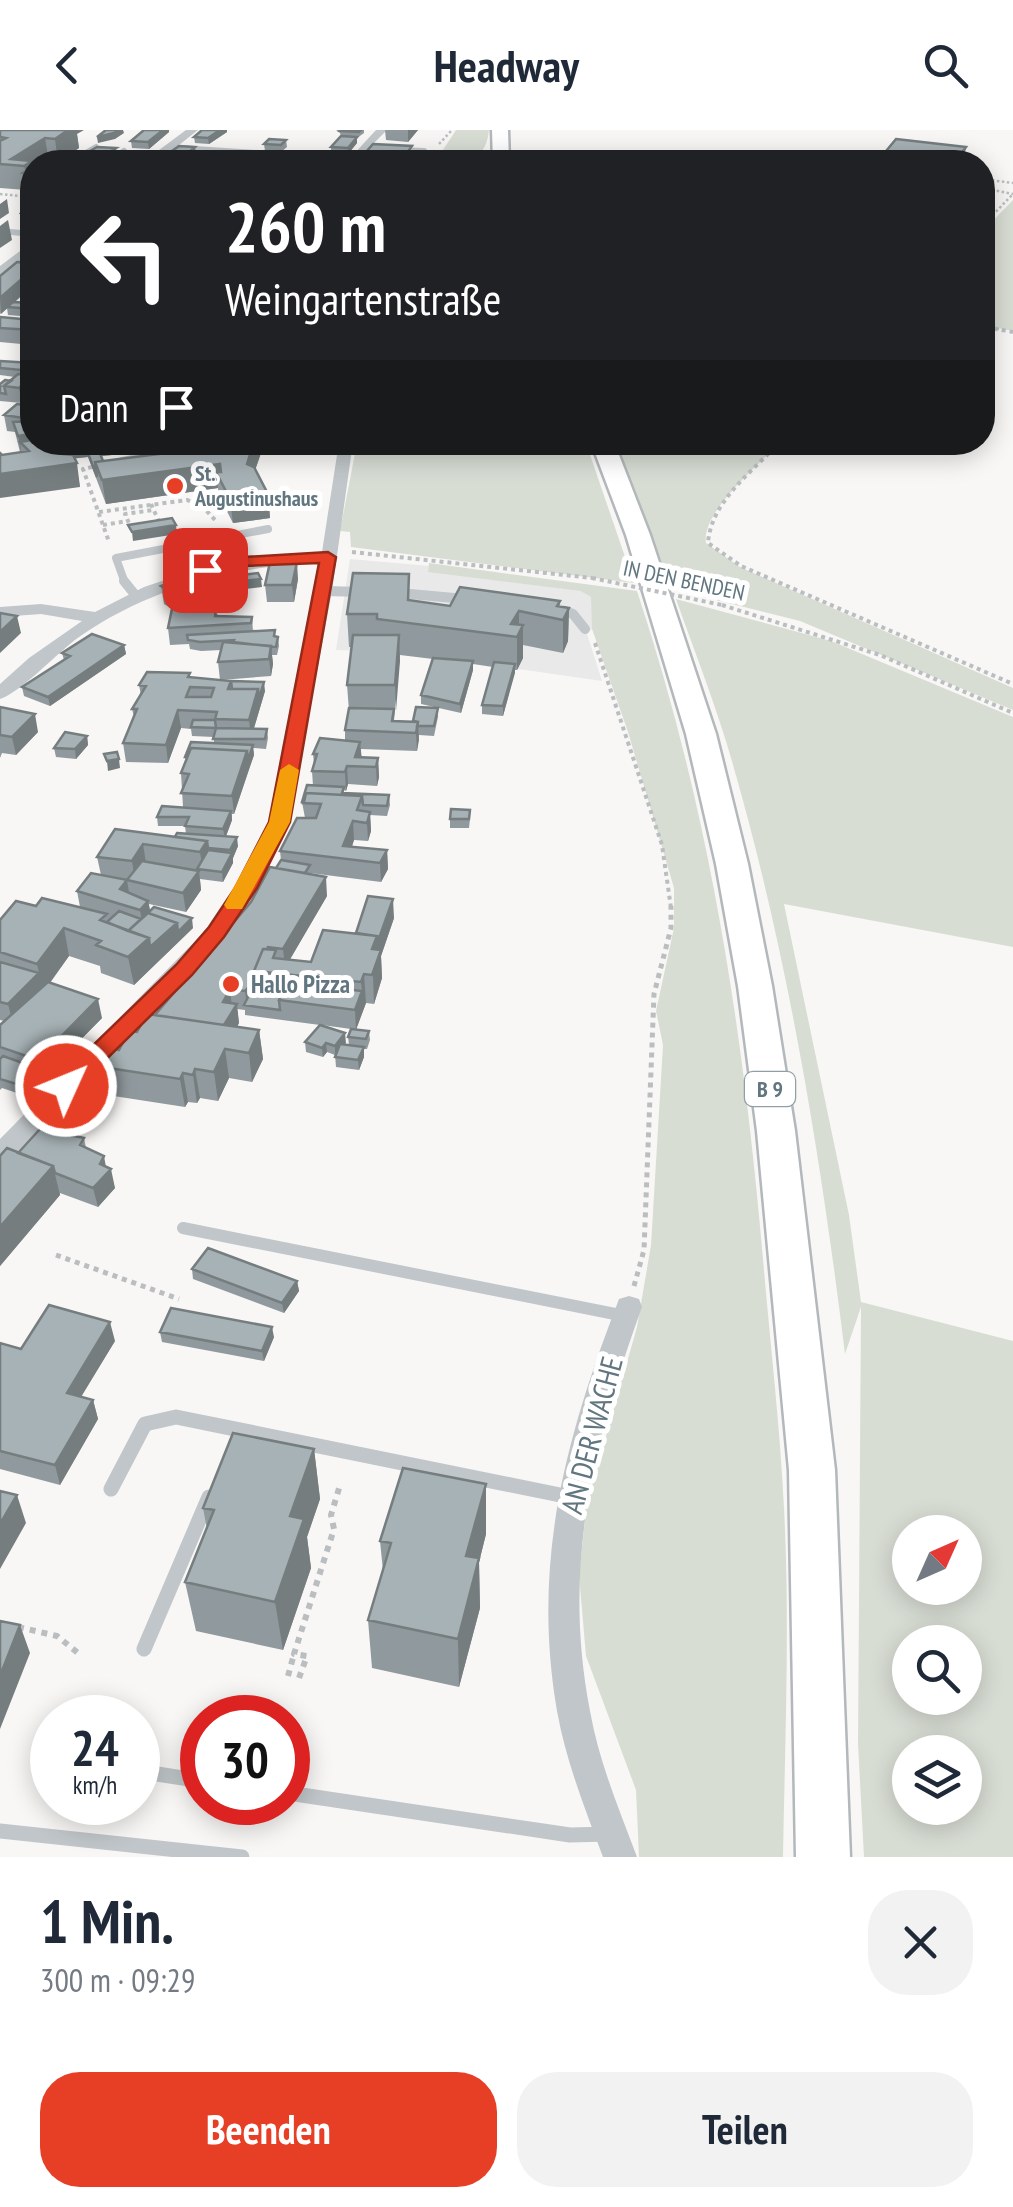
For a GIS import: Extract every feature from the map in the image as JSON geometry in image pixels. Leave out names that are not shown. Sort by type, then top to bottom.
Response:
[{"type":"main road","name":"B 9","points":[[607,455],[638,535],[700,734],[732,864],[755,986],[794,1282],[812,1470],[822,1857]]},
{"type":"street","points":[[164,150],[192,130]]},
{"type":"street","points":[[364,150],[382,130]]},
{"type":"street","points":[[168,147],[215,150]]},
{"type":"street","points":[[0,1154],[184,970],[246,888],[280,822],[324,591],[344,455]]},
{"type":"street","points":[[0,694],[98,618],[136,596],[205,570],[329,553]]},
{"type":"street","points":[[0,612],[41,609],[98,618]]},
{"type":"street","name":"AN DER WACHE","points":[[615,1846],[578,1737],[564,1661],[560,1584],[570,1496],[588,1419],[627,1311]]},
{"type":"lane","points":[[91,150],[96,147]]},
{"type":"lane","points":[[366,147],[410,150]]},
{"type":"lane","points":[[0,272],[16,274]]},
{"type":"lane","points":[[125,470],[121,459],[158,455]]},
{"type":"lane","points":[[136,596],[126,587],[116,558],[268,529]]},
{"type":"lane","points":[[324,591],[475,600]]},
{"type":"lane","points":[[550,606],[572,614],[585,629]]},
{"type":"lane","points":[[183,1228],[627,1311]]},
{"type":"lane","points":[[111,1489],[146,1424],[176,1417],[570,1496]]},
{"type":"lane","points":[[144,1648],[208,1498]]},
{"type":"lane","points":[[310,1796],[570,1835],[615,1846]]},
{"type":"lane","points":[[0,1831],[242,1857]]},
{"type":"path","points":[[995,213],[1013,194]]},
{"type":"path","name":"IN DEN BENDEN","points":[[768,455],[714,514],[706,529],[708,543],[740,566],[1013,684]]},
{"type":"path","points":[[92,467],[83,469],[116,558]]},
{"type":"path","points":[[99,512],[195,501],[229,535]]},
{"type":"path","points":[[152,507],[161,526],[132,530],[125,514],[152,507]]},
{"type":"path","points":[[104,525],[128,521]]},
{"type":"path","name":"IN DEN BENDEN","points":[[329,553],[592,578],[722,605],[880,655],[1013,713]]},
{"type":"path","points":[[585,629],[591,632],[611,684],[662,845],[671,888],[672,928],[654,994],[644,1250],[627,1311]]},
{"type":"path","points":[[56,1255],[178,1300]]},
{"type":"path","points":[[288,1676],[334,1529],[331,1515],[340,1485]]},
{"type":"path","points":[[0,1623],[57,1636],[78,1654]]},
{"type":"path","points":[[294,1654],[306,1656],[299,1678]]},
{"type":"shaded area","points":[[456,130],[489,130],[482,150],[443,150]]},
{"type":"shaded area","points":[[1013,200],[1013,331],[995,327],[995,219]]},
{"type":"shaded area","points":[[355,455],[590,455],[634,583],[351,547],[350,532],[340,531]]},
{"type":"shaded area","points":[[620,455],[767,455],[721,504],[707,531],[706,543],[740,567],[1013,688],[1013,710],[800,621],[672,589]]},
{"type":"shaded area","points":[[350,559],[430,566],[428,571],[580,591],[591,597],[594,605],[592,629],[587,634],[602,681],[399,652],[336,650]]},
{"type":"shaded area","points":[[429,563],[637,591],[663,673],[720,921],[755,1173],[786,1552],[783,1857],[639,1857],[636,1790],[586,1656],[579,1575],[587,1503],[637,1327],[651,1245],[663,1045],[656,1011],[674,928],[674,888],[628,732],[592,629],[591,597],[580,591],[428,572]]},
{"type":"shaded area","points":[[676,599],[831,641],[1013,717],[1013,947],[784,904],[849,1215],[861,1302],[1013,1341],[1013,1857],[864,1857],[858,1744],[861,1307],[845,1354],[814,1134],[787,988],[754,843],[715,706]]},
{"type":"building","points":[[0,130],[68,130],[55,139],[45,138],[20,150],[11,159],[20,160],[20,166],[0,164],[0,141],[6,138],[0,137]]},
{"type":"building","points":[[144,130],[163,130],[148,142],[131,141]]},
{"type":"building","points":[[202,130],[220,130],[208,138],[194,137]]},
{"type":"building","points":[[341,136],[357,137],[348,148],[331,147]]},
{"type":"building","points":[[269,139],[286,140],[281,145],[264,144]]},
{"type":"building","points":[[896,139],[966,147],[964,150],[887,150]]},
{"type":"building","points":[[373,144],[412,146],[409,150],[368,150]]},
{"type":"building","points":[[20,262],[20,280],[0,298],[0,276]]},
{"type":"building","points":[[0,317],[20,319],[20,329],[0,328]]},
{"type":"building","points":[[0,361],[20,362],[20,370],[0,368]]},
{"type":"building","points":[[18,374],[20,374],[19,388],[4,386]]},
{"type":"building","points":[[11,381],[4,386],[6,394],[0,393],[0,384]]},
{"type":"building","points":[[17,404],[20,404],[20,418],[4,415]]},
{"type":"building","points":[[13,422],[20,422],[20,436],[18,436]]},
{"type":"building","points":[[2,455],[73,455],[77,463],[0,474]]},
{"type":"building","points":[[89,455],[101,455],[103,461],[95,462],[97,477]]},
{"type":"building","points":[[151,455],[250,455],[247,464],[254,467],[268,494],[230,499],[216,472],[221,472],[220,464],[102,480],[95,462]]},
{"type":"building","points":[[172,518],[176,525],[132,532],[128,525]]},
{"type":"building","points":[[270,562],[297,562],[292,585],[265,585]]},
{"type":"building","points":[[194,573],[211,583],[202,587],[206,589],[178,597],[161,586]]},
{"type":"building","points":[[258,573],[261,579],[236,582],[234,576]]},
{"type":"building","points":[[353,573],[409,574],[408,600],[450,606],[460,587],[560,601],[557,606],[569,608],[563,620],[519,611],[511,624],[523,625],[517,637],[377,619],[377,614],[347,614]]},
{"type":"building","points":[[217,603],[215,616],[252,617],[251,623],[168,628],[173,604]]},
{"type":"building","points":[[0,613],[17,616],[0,632]]},
{"type":"building","points":[[275,630],[276,647],[234,640],[200,642],[188,640],[187,635]]},
{"type":"building","points":[[92,634],[124,645],[48,697],[22,687],[70,656],[62,653]]},
{"type":"building","points":[[353,635],[399,635],[395,685],[347,685]]},
{"type":"building","points":[[223,642],[271,646],[269,659],[218,662]]},
{"type":"building","points":[[433,658],[473,661],[460,704],[421,695]]},
{"type":"building","points":[[494,662],[515,664],[503,706],[482,705]]},
{"type":"building","points":[[147,672],[190,673],[188,677],[231,681],[228,689],[258,689],[249,720],[215,719],[217,712],[178,710],[166,745],[123,743],[137,709],[132,709],[146,686],[139,685]],"holes":[[[190,687],[214,688],[211,697],[186,697]]]},
{"type":"building","points":[[231,681],[264,682],[259,698],[258,689],[232,689]]},
{"type":"building","points":[[0,707],[35,714],[12,737],[0,735]]},
{"type":"building","points":[[416,707],[438,708],[434,726],[417,726],[418,722],[413,721]]},
{"type":"building","points":[[349,708],[394,709],[392,721],[418,722],[416,733],[345,730]]},
{"type":"building","points":[[193,720],[215,720],[216,728],[191,727]]},
{"type":"building","points":[[216,728],[267,729],[265,739],[213,739]]},
{"type":"building","points":[[65,732],[87,736],[75,749],[54,748]]},
{"type":"building","points":[[320,738],[360,742],[355,757],[378,758],[376,767],[347,766],[345,772],[312,771],[317,754],[313,754]]},
{"type":"building","points":[[191,742],[253,745],[248,760],[247,751],[191,748],[185,757]]},
{"type":"building","points":[[191,748],[247,751],[232,796],[181,793],[189,774],[181,773]]},
{"type":"building","points":[[117,752],[119,759],[107,761],[104,754]]},
{"type":"building","points":[[307,785],[344,787],[342,793],[389,795],[387,806],[363,805],[362,796],[306,793],[302,802]]},
{"type":"building","points":[[306,793],[362,796],[357,810],[370,812],[367,823],[353,821],[343,846],[387,850],[380,863],[280,851],[297,818],[316,818],[321,804],[303,803]]},
{"type":"building","points":[[162,806],[231,811],[223,829],[185,826],[189,817],[157,817]]},
{"type":"building","points":[[451,809],[470,810],[469,819],[450,819]]},
{"type":"building","points":[[115,829],[207,841],[200,852],[143,844],[132,861],[97,857]]},
{"type":"building","points":[[177,833],[237,837],[230,850],[208,848],[207,841],[175,837]]},
{"type":"building","points":[[208,850],[232,853],[222,872],[197,869]]},
{"type":"building","points":[[281,860],[310,865],[305,873],[276,868]]},
{"type":"building","points":[[142,861],[199,871],[183,893],[127,880]]},
{"type":"building","points":[[270,867],[326,877],[283,949],[263,949],[254,971],[255,980],[245,991],[230,989],[223,1002],[237,1004],[224,1025],[155,1015],[251,902]]},
{"type":"building","points":[[91,873],[127,880],[120,889],[148,901],[140,910],[77,891]]},
{"type":"building","points":[[368,896],[393,899],[377,944],[377,936],[356,933]]},
{"type":"building","points":[[42,898],[107,914],[100,920],[149,938],[128,957],[96,945],[101,941],[64,928],[37,964],[0,952],[0,920],[16,901],[36,906]]},
{"type":"building","points":[[154,907],[192,918],[178,932],[177,923],[148,913]]},
{"type":"building","points":[[119,911],[141,919],[128,931],[108,921]]},
{"type":"building","points":[[148,913],[177,923],[150,947],[149,938],[128,931]]},
{"type":"building","points":[[323,930],[377,936],[372,949],[381,950],[372,975],[364,974],[361,982],[254,971],[263,949],[276,950],[273,958],[311,962]]},
{"type":"building","points":[[0,962],[39,973],[8,1004],[0,1002]]},
{"type":"building","points":[[48,982],[98,999],[38,1060],[0,1047],[0,1025]]},
{"type":"building","points":[[286,983],[362,991],[355,1010],[279,1000]]},
{"type":"building","points":[[252,989],[282,992],[280,1010],[244,1005]]},
{"type":"building","points":[[147,1014],[259,1030],[249,1053],[225,1049],[214,1072],[195,1069],[193,1075],[183,1073],[180,1079],[102,1067],[112,1048],[119,1050],[129,1031],[137,1032]]},
{"type":"building","points":[[320,1025],[345,1033],[335,1046],[326,1043],[322,1048],[305,1042]]},
{"type":"building","points":[[351,1029],[369,1031],[366,1039],[348,1037]]},
{"type":"building","points":[[340,1044],[364,1047],[358,1060],[335,1057]]},
{"type":"building","points":[[3,1056],[37,1068],[23,1086],[0,1079]]},
{"type":"building","points":[[40,1129],[84,1138],[80,1145],[104,1156],[100,1164],[111,1169],[93,1188],[55,1173],[53,1166],[18,1153]]},
{"type":"building","points":[[7,1148],[53,1166],[0,1227],[0,1156]]},
{"type":"building","points":[[208,1248],[297,1281],[282,1303],[192,1269]]},
{"type":"building","points":[[49,1305],[110,1322],[67,1393],[93,1400],[55,1465],[0,1451],[0,1343],[21,1349]]},
{"type":"building","points":[[171,1308],[272,1327],[262,1351],[160,1332]]},
{"type":"building","points":[[233,1433],[314,1449],[290,1516],[304,1519],[275,1602],[185,1582],[214,1510],[203,1508]]},
{"type":"building","points":[[403,1468],[486,1484],[466,1556],[479,1558],[458,1639],[368,1620],[391,1543],[380,1541]]},
{"type":"building","points":[[0,1491],[17,1495],[0,1524]]},
{"type":"building","points":[[0,1621],[20,1625],[0,1676]]},
{"type":"slow traffic","points":[[235,905],[280,822],[289,770]]},
{"type":"place","name":"St. Augustinushaus","points":[[175,486]]},
{"type":"place","name":"Hallo Pizza","points":[[231,984]]},
{"type":"route","points":[[66,1086],[184,970],[216,932],[246,888],[280,822],[328,557],[281,558],[205,570]]}]
